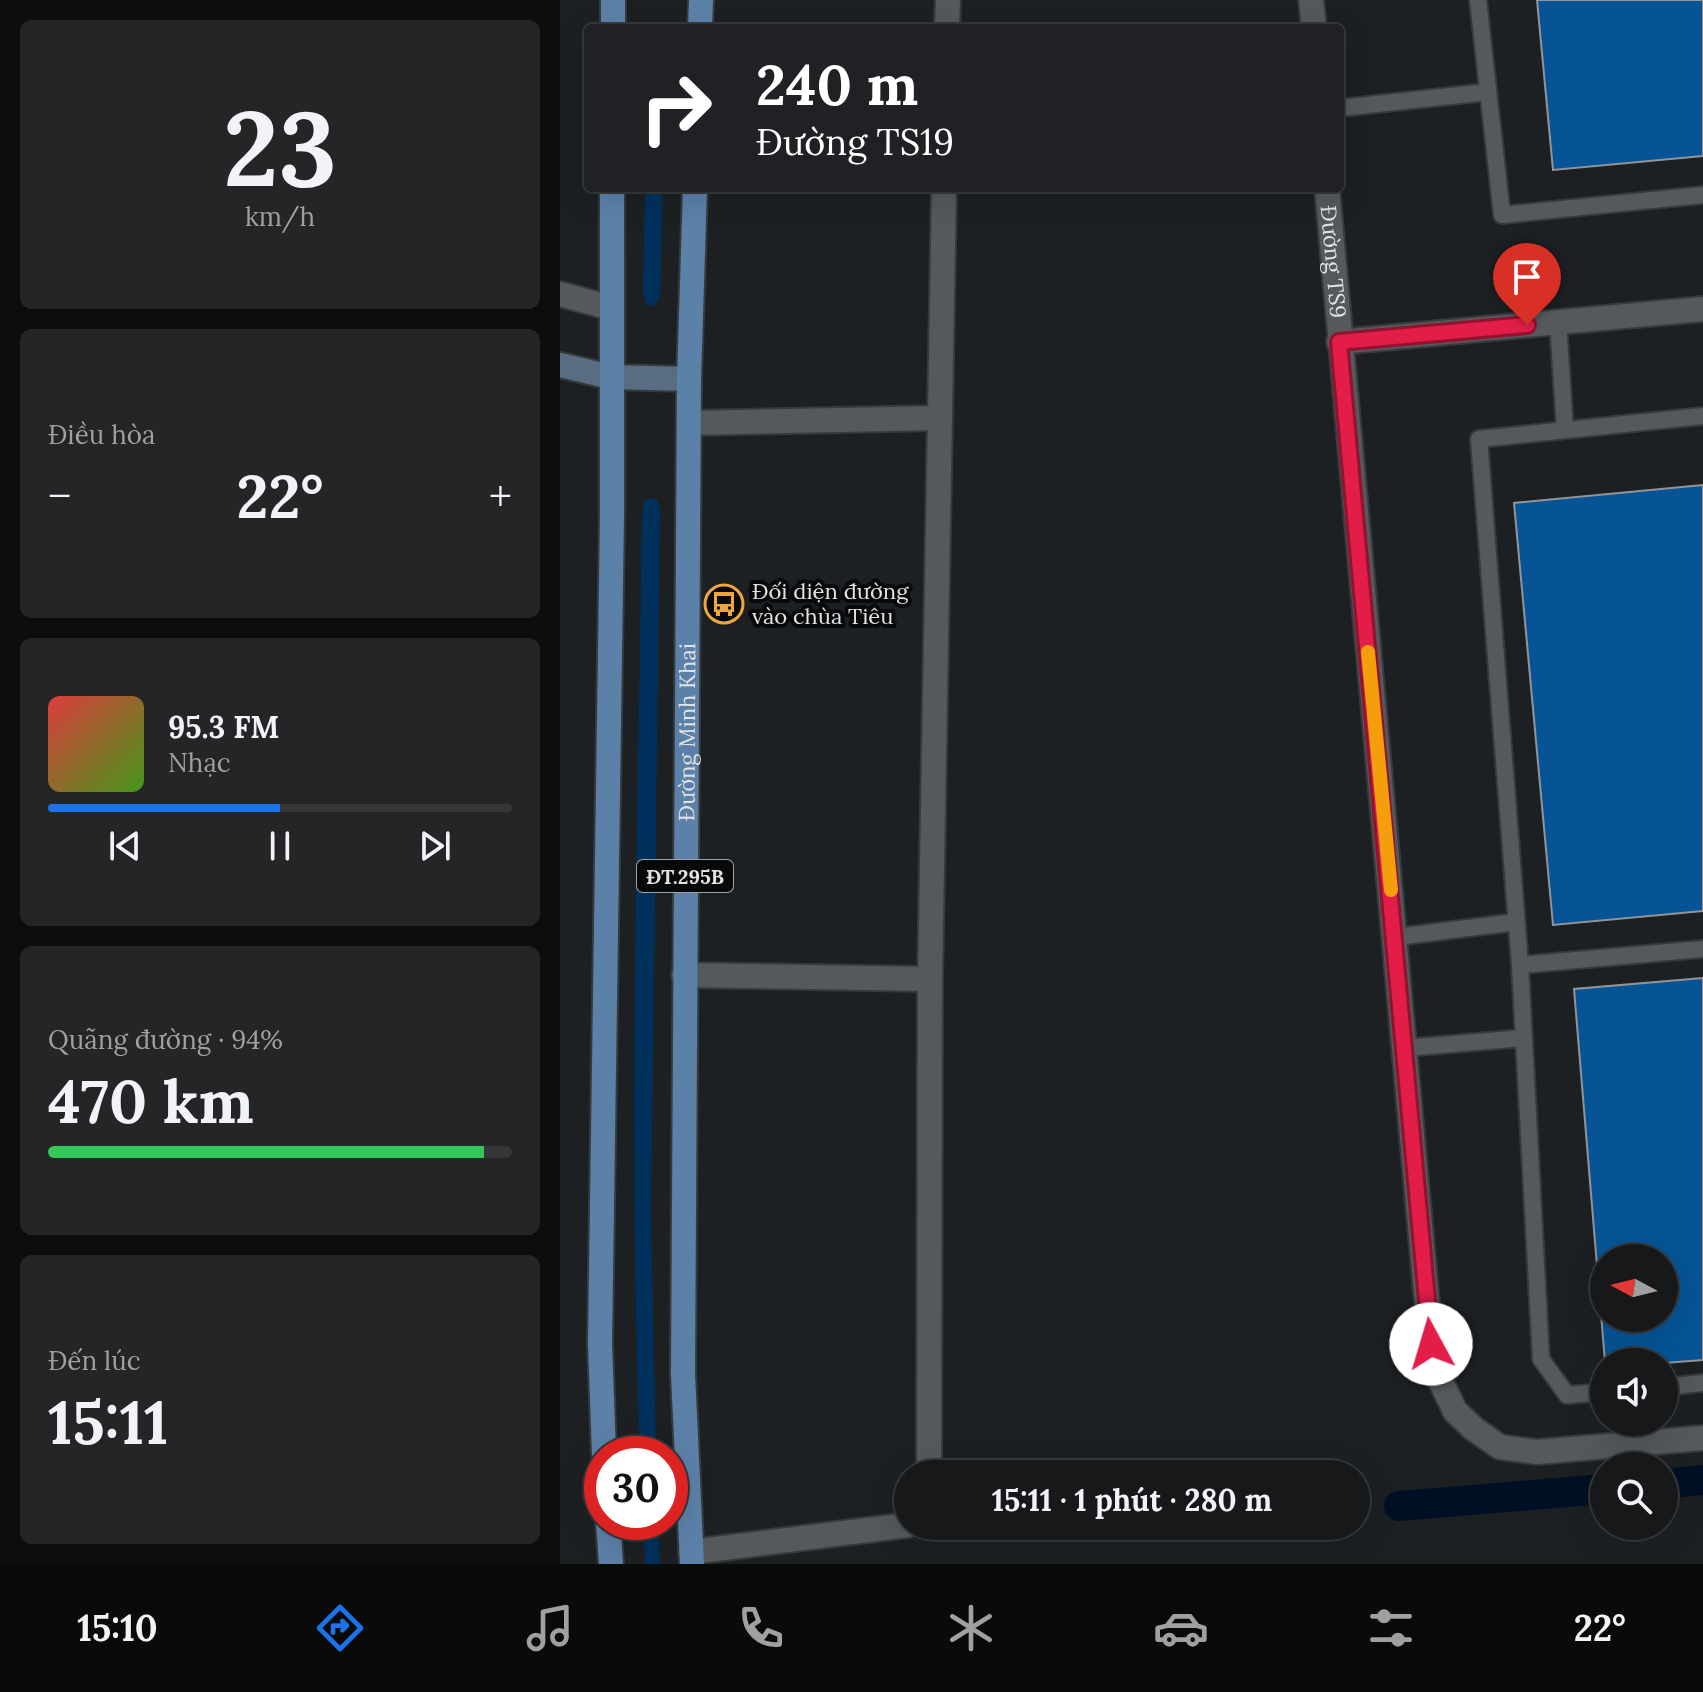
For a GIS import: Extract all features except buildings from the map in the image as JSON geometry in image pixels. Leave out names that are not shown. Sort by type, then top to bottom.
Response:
[{"type":"main road","points":[[613,0],[613,24]]},
{"type":"main road","points":[[700,24],[701,0]]},
{"type":"main road","name":"ĐT.295B","points":[[603,1436],[600,1344],[612,515],[612,192]]},
{"type":"main road","name":"Đường Minh Khai","points":[[691,1558],[683,1374],[684,975],[689,379],[695,192]]},
{"type":"main road","points":[[560,365],[611,377],[689,379]]},
{"type":"main road","points":[[609,1540],[611,1564]]},
{"type":"street","points":[[947,24],[948,0]]},
{"type":"street","points":[[1311,0],[1314,24]]},
{"type":"street","points":[[929,1460],[930,979],[944,192]]},
{"type":"street","name":"Đường TS9","points":[[1327,192],[1431,1344],[1440,1380],[1455,1411],[1500,1447],[1537,1452],[1703,1438]]},
{"type":"street","points":[[560,294],[611,308]]},
{"type":"street","points":[[1339,342],[1703,309]]},
{"type":"street","points":[[690,423],[940,418]]},
{"type":"street","points":[[684,975],[930,979]]},
{"type":"street","points":[[691,1558],[894,1527]]},
{"type":"lane","points":[[1478,0],[1502,215],[1703,195]]},
{"type":"lane","points":[[1344,108],[1487,92]]},
{"type":"lane","points":[[1558,322],[1565,430]]},
{"type":"lane","points":[[1590,1393],[1567,1395],[1541,1359],[1520,965],[1479,439],[1703,416]]},
{"type":"lane","points":[[1396,937],[1516,922]]},
{"type":"lane","points":[[1520,965],[1703,949]]},
{"type":"lane","points":[[1405,1048],[1523,1038]]},
{"type":"lane","points":[[1678,1386],[1703,1383]]},
{"type":"shaded area","points":[[645,192],[663,192],[658,301],[652,306],[647,305],[643,294]]},
{"type":"shaded area","points":[[649,498],[657,500],[660,509],[651,1216],[656,1436],[639,1436],[636,1336],[635,983],[642,512]]},
{"type":"shaded area","points":[[644,1540],[659,1540],[660,1564],[645,1564]]},
{"type":"waterway","points":[[1678,1483],[1703,1480]]},
{"type":"waterway","points":[[1399,1506],[1590,1490]]},
{"type":"slow traffic","points":[[1368,652],[1391,890]]},
{"type":"place","name":"Đối diện đường vào chùa Tiêu","points":[[724,604]]},
{"type":"route","points":[[1431,1344],[1339,342],[1527,325]]}]
